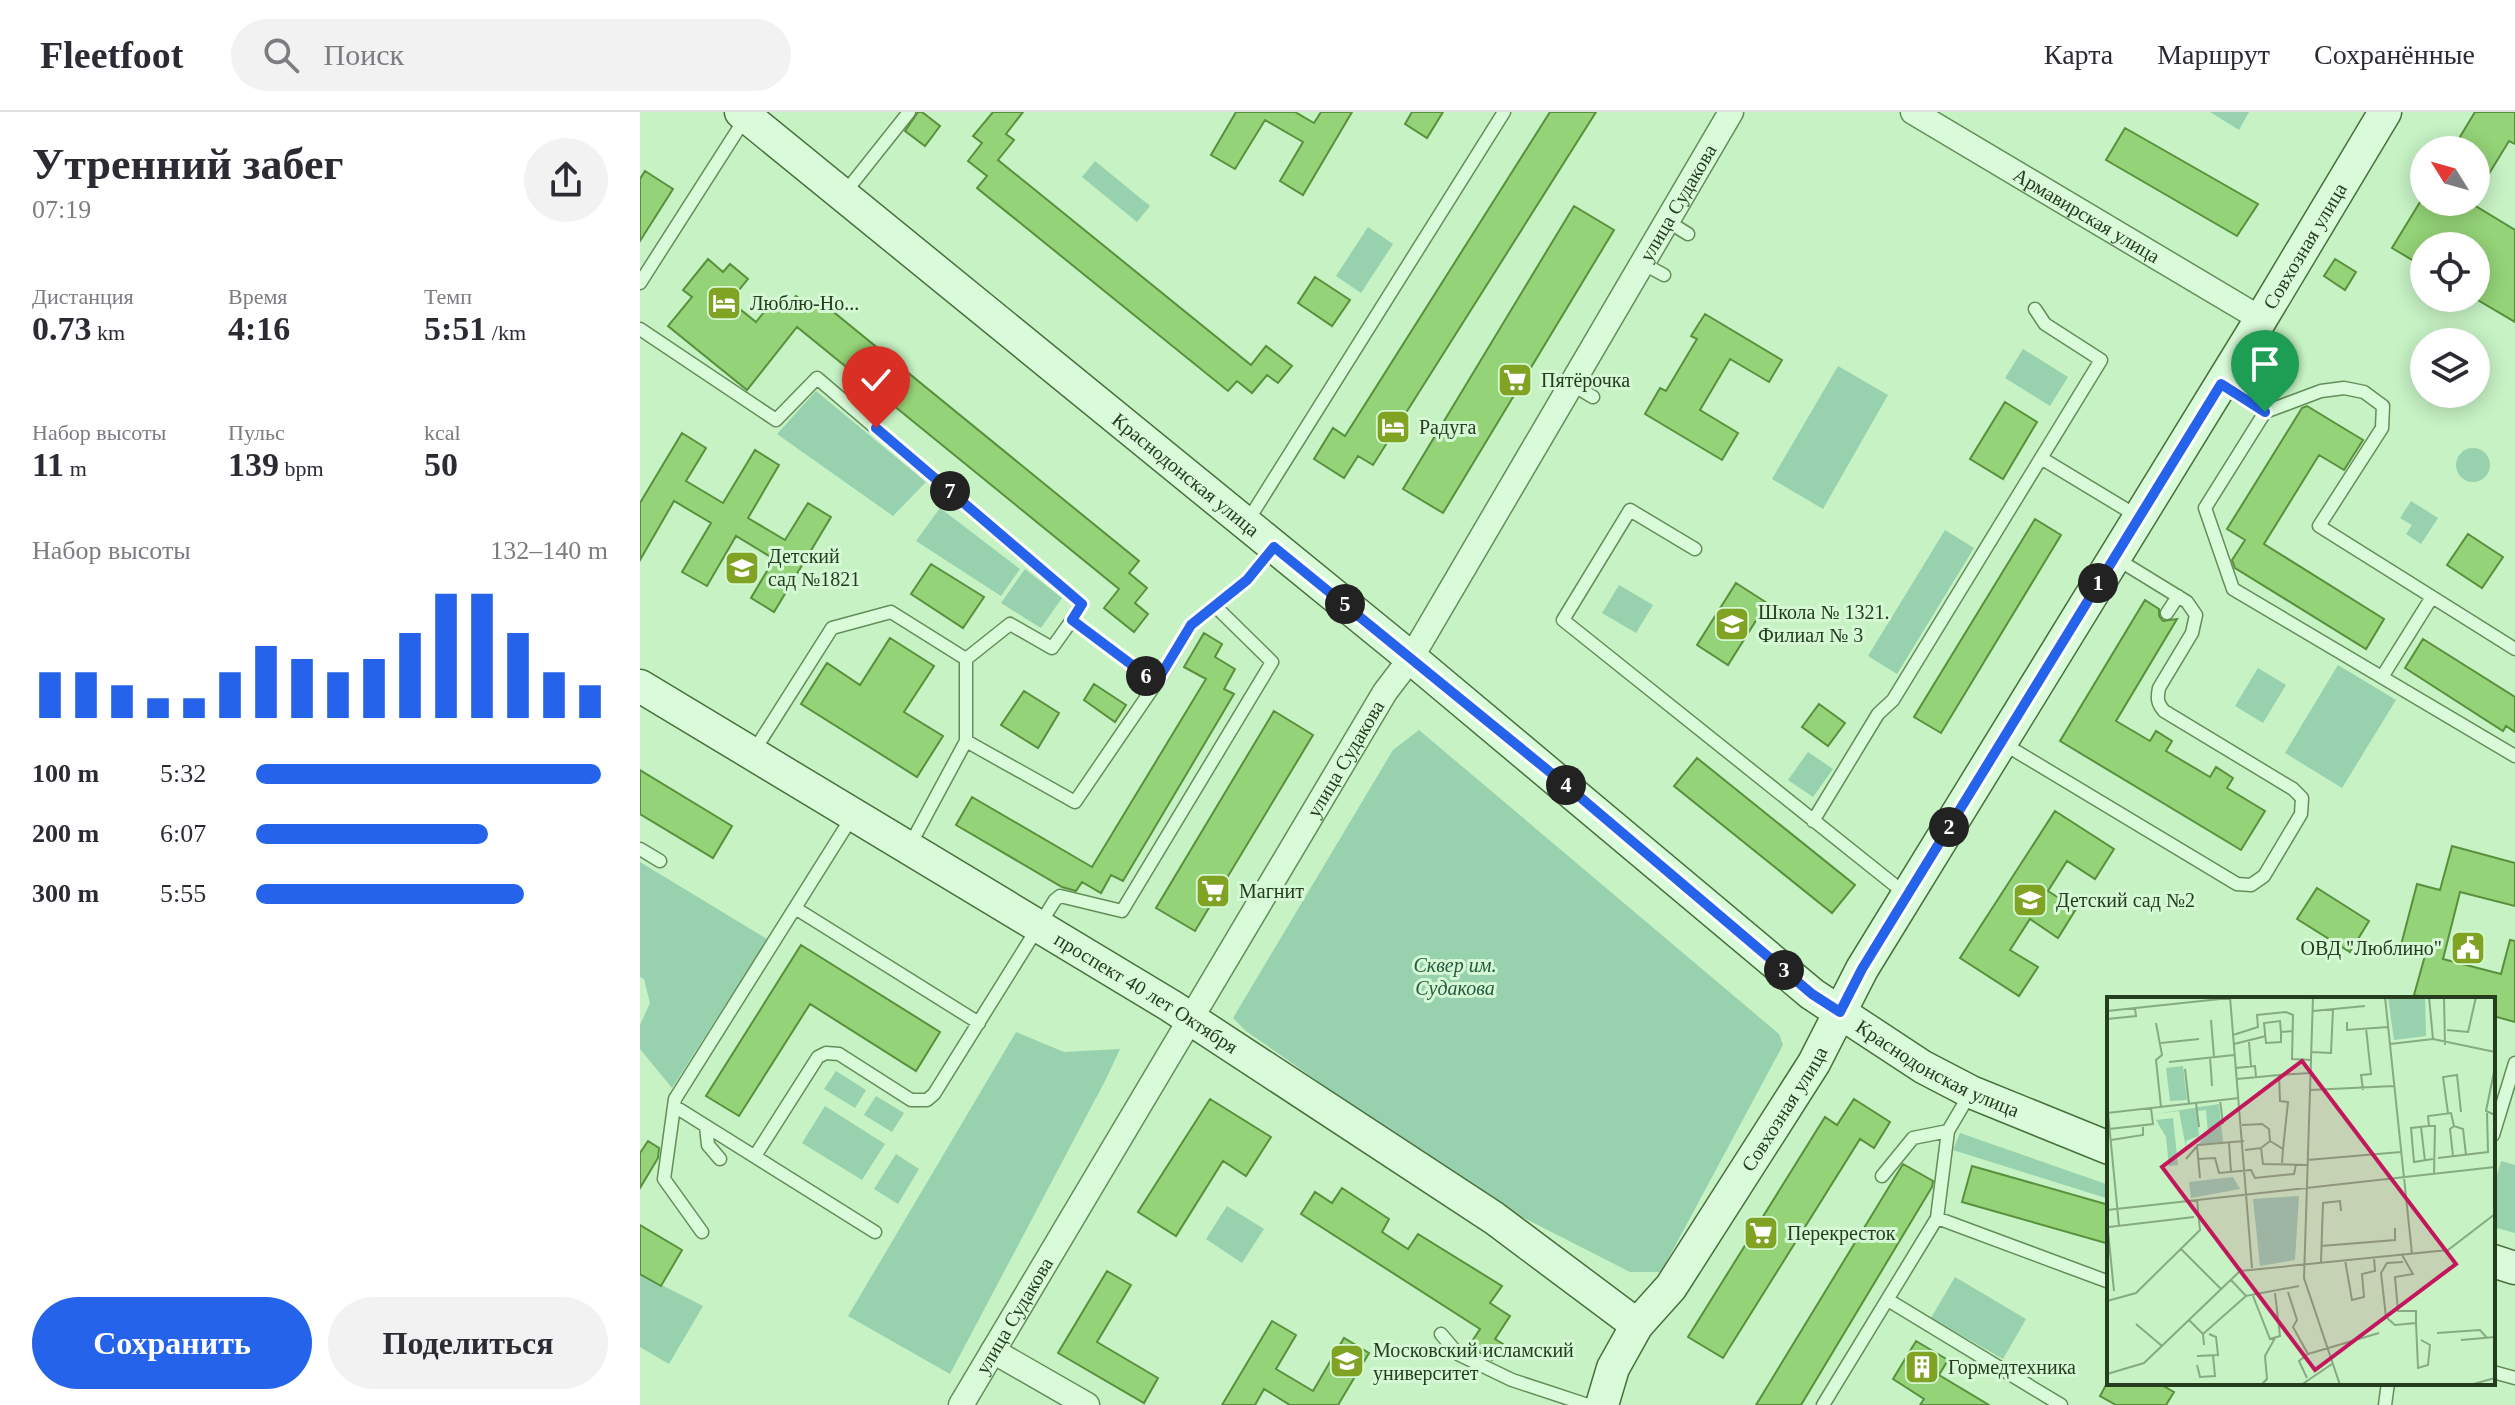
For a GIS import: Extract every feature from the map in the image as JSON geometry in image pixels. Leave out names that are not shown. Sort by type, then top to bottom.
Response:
[{"type":"street","name":"улица Судакова","points":[[961,1405],[1385,692],[1411,658],[1731,112]]},
{"type":"street","name":"Армавирская улица","points":[[1913,112],[2261,319]]},
{"type":"street","name":"Совхозная улица","points":[[1602,1405],[1613,1368],[1637,1325],[1671,1287],[1814,1063],[1862,969],[2385,112]]},
{"type":"street","name":"Краснодонская улица","points":[[744,114],[1411,658],[1812,994],[1923,1067],[1971,1092],[2107,1147]]},
{"type":"street","name":"проспект 40 лет Октября","points":[[640,686],[1191,1020],[1494,1218],[1637,1325]]},
{"type":"street","points":[[2495,1262],[2515,1268]]},
{"type":"street","points":[[993,1351],[1087,1405]]},
{"type":"lane","points":[[843,195],[909,112]]},
{"type":"lane","points":[[1246,524],[1504,112]]},
{"type":"lane","points":[[640,283],[744,114]]},
{"type":"lane","points":[[1667,221],[1688,234]]},
{"type":"lane","points":[[1642,263],[1664,275]]},
{"type":"lane","points":[[1813,821],[1878,714],[1893,700],[2101,360],[2045,324],[2035,309]]},
{"type":"lane","points":[[640,329],[776,420],[817,378],[1082,604],[1052,648],[1010,624],[966,659]]},
{"type":"lane","points":[[1571,384],[1593,397]]},
{"type":"lane","points":[[2221,384],[2265,412]]},
{"type":"lane","points":[[2515,649],[2319,526],[2382,428],[2383,406],[2364,392],[2344,388],[2321,391],[2265,412],[2205,508],[2233,589],[2515,756]]},
{"type":"lane","points":[[2041,458],[2139,518]]},
{"type":"lane","points":[[1695,549],[1630,510],[1563,620],[1907,895]]},
{"type":"lane","points":[[966,741],[1075,802],[1156,683],[1191,625],[1247,580],[1274,547]]},
{"type":"lane","points":[[2001,742],[2237,884],[2246,886],[2258,882],[2301,814],[2302,798],[2293,789],[2159,706],[2159,688],[2195,627],[2194,609],[2114,558]]},
{"type":"lane","points":[[2167,613],[2178,596]]},
{"type":"lane","points":[[2382,677],[2432,597]]},
{"type":"lane","points":[[755,1156],[822,1054],[839,1054],[911,1100],[922,1101],[934,1094],[1055,900],[1060,896],[1122,911],[1272,662],[1215,606]]},
{"type":"lane","points":[[752,753],[832,628],[891,612],[966,659]]},
{"type":"lane","points":[[1072,620],[1156,683]]},
{"type":"lane","points":[[909,847],[966,741],[966,659]]},
{"type":"lane","points":[[702,1232],[664,1179],[675,1099],[854,814]]},
{"type":"lane","points":[[640,849],[660,861]]},
{"type":"lane","points":[[795,908],[979,1023]]},
{"type":"lane","points":[[2495,1128],[2515,1063]]},
{"type":"lane","points":[[1823,1405],[1937,1218],[1948,1131],[1971,1092]]},
{"type":"lane","points":[[674,1106],[875,1232]]},
{"type":"lane","points":[[706,1126],[708,1145],[720,1159]]},
{"type":"lane","points":[[1882,1176],[1913,1138],[1948,1131]]},
{"type":"lane","points":[[1937,1218],[2107,1281]]},
{"type":"lane","points":[[1888,1300],[2061,1405]]},
{"type":"lane","points":[[1441,1334],[1458,1354],[1512,1380],[1588,1405]]},
{"type":"lane","points":[[2495,1373],[2515,1378]]},
{"type":"lane","points":[[2385,1405],[2388,1385]]},
{"type":"green space","points":[[2210,112],[2249,112],[2239,130]]},
{"type":"green space","points":[[1095,161],[1150,206],[1137,222],[1082,177]]},
{"type":"green space","points":[[1368,227],[1393,244],[1361,293],[1336,276]]},
{"type":"green space","points":[[2023,349],[2068,377],[2050,406],[2005,378]]},
{"type":"green space","points":[[1838,366],[1888,395],[1823,509],[1772,479]]},
{"type":"green space","points":[[816,391],[926,482],[893,516],[777,434]]},
{"type":"green space","points":[[2473,448],[2485,453],[2490,465],[2485,477],[2473,482],[2461,477],[2456,465],[2461,453]]},
{"type":"green space","points":[[2411,501],[2438,518],[2421,544],[2406,534],[2412,525],[2400,518]]},
{"type":"green space","points":[[940,508],[1020,569],[1001,596],[916,541]]},
{"type":"green space","points":[[1945,530],[1974,548],[1897,674],[1868,656]]},
{"type":"green space","points":[[1025,569],[1062,598],[1041,628],[1001,603]]},
{"type":"green space","points":[[1619,585],[1653,605],[1636,633],[1602,613]]},
{"type":"green space","points":[[2338,665],[2396,700],[2342,788],[2285,753]]},
{"type":"green space","points":[[2258,668],[2286,685],[2263,723],[2235,706]]},
{"type":"green space","name":"Сквер им. Судакова","points":[[1419,730],[1779,1034],[1783,1045],[1661,1272],[1630,1272],[1481,1196],[1246,1031],[1233,1018],[1393,750]]},
{"type":"green space","points":[[1808,752],[1833,769],[1813,797],[1788,780]]},
{"type":"green space","points":[[640,862],[767,939],[672,1088],[640,1049],[640,1025],[650,1003],[644,979],[640,977]]},
{"type":"green space","points":[[1016,1032],[1064,1052],[1120,1049],[950,1374],[848,1316]]},
{"type":"green space","points":[[836,1071],[866,1090],[855,1108],[824,1089]]},
{"type":"green space","points":[[876,1096],[904,1113],[892,1132],[864,1115]]},
{"type":"green space","points":[[825,1106],[885,1144],[862,1180],[802,1143]]},
{"type":"green space","points":[[1960,1133],[2107,1184],[2107,1198],[1953,1150]]},
{"type":"green space","points":[[896,1154],[919,1169],[898,1204],[874,1189]]},
{"type":"green space","points":[[2501,1161],[2515,1165],[2515,1233],[2495,1228],[2495,1182]]},
{"type":"green space","points":[[1227,1206],[1264,1229],[1242,1263],[1206,1239]]},
{"type":"green space","points":[[640,1274],[703,1306],[669,1364],[640,1347]]},
{"type":"green space","points":[[1955,1277],[2026,1319],[2003,1359],[1931,1318]]},
{"type":"building","points":[[918,112],[940,126],[925,146],[905,131]]},
{"type":"building","points":[[993,112],[1023,112],[1006,134],[1014,140],[998,160],[1251,365],[1266,346],[1292,366],[1278,383],[1267,375],[1252,393],[1237,381],[1228,391],[977,188],[987,176],[968,161],[982,143],[973,136]]},
{"type":"building","points":[[1236,112],[1295,112],[1314,123],[1321,112],[1352,112],[1303,195],[1280,181],[1303,142],[1265,120],[1235,169],[1211,155]]},
{"type":"building","points":[[1412,112],[1443,112],[1427,138],[1405,124]]},
{"type":"building","points":[[1550,112],[1596,112],[1373,465],[1358,456],[1344,478],[1314,459],[1333,428],[1345,436]]},
{"type":"building","points":[[2475,112],[2515,112],[2515,144],[2509,141],[2490,172],[2490,136],[2460,136]]},
{"type":"building","points":[[2125,128],[2258,204],[2237,236],[2106,160]]},
{"type":"building","points":[[645,171],[673,189],[640,241],[640,179]]},
{"type":"building","points":[[1574,206],[1614,230],[1443,513],[1403,489]]},
{"type":"building","points":[[2490,215],[2515,230],[2515,322],[2490,307],[2490,232],[2410,232],[2410,259],[2392,248],[2411,216]]},
{"type":"building","points":[[708,259],[723,272],[730,264],[748,279],[730,301],[756,322],[772,302],[784,311],[796,296],[813,309],[820,301],[1139,561],[1129,573],[1147,588],[1135,603],[1148,614],[1134,632],[1104,608],[1119,589],[797,327],[747,390],[668,326],[692,297],[683,290]]},
{"type":"building","points":[[2335,259],[2356,272],[2345,290],[2324,276]]},
{"type":"building","points":[[1315,277],[1350,300],[1332,326],[1298,303]]},
{"type":"building","points":[[1705,314],[1782,360],[1769,382],[1730,359],[1700,410],[1738,433],[1722,460],[1645,414],[1660,388],[1666,391],[1697,339],[1691,336]]},
{"type":"building","points":[[2005,402],[2037,422],[2003,479],[1970,459]]},
{"type":"building","points":[[2307,406],[2363,440],[2344,470],[2319,455],[2264,544],[2384,619],[2366,649],[2235,568],[2232,560],[2245,540],[2227,529],[2302,408]]},
{"type":"building","points":[[682,433],[706,448],[686,481],[723,503],[755,450],[779,465],[748,518],[785,540],[808,503],[831,517],[774,612],[751,598],[774,559],[736,536],[707,586],[682,572],[711,523],[674,501],[640,560],[640,503]]},
{"type":"building","points":[[2035,519],[2061,535],[1941,733],[1914,717]]},
{"type":"building","points":[[2468,534],[2503,557],[2482,588],[2447,565]]},
{"type":"building","points":[[931,564],[984,597],[963,628],[911,594]]},
{"type":"building","name":"Школа № 1321. Филиал № 3","points":[[1736,583],[1767,603],[1728,665],[1697,645]]},
{"type":"building","points":[[2145,600],[2159,609],[2163,621],[2177,619],[2116,721],[2150,741],[2156,731],[2172,741],[2166,751],[2210,777],[2216,767],[2233,778],[2227,788],[2265,811],[2241,850],[2060,741]]},
{"type":"building","points":[[1204,633],[1222,644],[1215,657],[1235,669],[1224,689],[1234,694],[1123,881],[1111,875],[1101,893],[1082,882],[1076,891],[1062,887],[956,825],[972,797],[1092,867],[1206,679],[1184,667]]},
{"type":"building","points":[[890,638],[934,666],[904,712],[943,736],[917,777],[801,704],[827,663],[860,685]]},
{"type":"building","points":[[2423,639],[2515,697],[2515,732],[2506,726],[2503,731],[2405,668]]},
{"type":"building","points":[[1094,684],[1126,705],[1115,722],[1084,700]]},
{"type":"building","points":[[1024,691],[1059,713],[1038,748],[1001,725]]},
{"type":"building","points":[[1819,704],[1845,723],[1828,746],[1802,727]]},
{"type":"building","points":[[1274,711],[1313,735],[1195,931],[1156,908]]},
{"type":"building","points":[[1697,758],[1855,885],[1832,913],[1674,786]]},
{"type":"building","points":[[640,770],[732,826],[713,858],[640,814]]},
{"type":"building","name":"Детский сад №2","points":[[2055,811],[2114,849],[2095,879],[2067,861],[2048,891],[2076,909],[2058,938],[2030,919],[2010,950],[2038,967],[2019,996],[1960,958]]},
{"type":"building","points":[[2452,846],[2515,863],[2515,906],[2460,892],[2443,959],[2501,974],[2510,940],[2515,941],[2515,1022],[2495,1017],[2495,997],[2414,995],[2426,952],[2401,945],[2417,884],[2440,890]]},
{"type":"building","points":[[2317,888],[2369,921],[2350,952],[2297,919]]},
{"type":"building","points":[[801,945],[940,1032],[916,1071],[810,1004],[739,1116],[706,1096]]},
{"type":"building","points":[[1210,1099],[1271,1137],[1246,1176],[1223,1161],[1176,1236],[1138,1212]]},
{"type":"building","points":[[1854,1099],[1890,1122],[1874,1148],[1860,1139],[1723,1358],[1688,1337],[1825,1117],[1837,1125]]},
{"type":"building","points":[[648,1141],[659,1148],[658,1158],[640,1188],[640,1153]]},
{"type":"building","points":[[1903,1164],[1933,1181],[1932,1187],[1801,1405],[1756,1405]]},
{"type":"building","points":[[1972,1166],[2107,1204],[2107,1243],[1962,1202]]},
{"type":"building","points":[[1342,1188],[1389,1219],[1382,1232],[1408,1249],[1418,1234],[1502,1286],[1490,1303],[1510,1316],[1495,1339],[1503,1344],[1492,1360],[1469,1346],[1480,1329],[1301,1214],[1315,1192],[1332,1203]]},
{"type":"building","points":[[640,1225],[682,1250],[661,1286],[640,1274]]},
{"type":"building","points":[[1107,1271],[1131,1285],[1097,1342],[1158,1378],[1144,1403],[1058,1353]]},
{"type":"building","name":"Московский исламский университет","points":[[1272,1321],[1296,1335],[1276,1369],[1313,1391],[1344,1338],[1369,1353],[1338,1405],[1290,1405],[1264,1389],[1255,1405],[1222,1405]]},
{"type":"building","name":"Гормедтехника","points":[[1916,1341],[1948,1360],[1939,1375],[1989,1405],[1920,1405],[1924,1399],[1893,1379]]},
{"type":"building","points":[[2107,1383],[2162,1385],[2174,1392],[2166,1405],[2116,1405],[2100,1396]]},
{"type":"place","name":"Люблю-Но...","points":[[724,303]]},
{"type":"place","name":"Пятёрочка","points":[[1515,380]]},
{"type":"place","name":"Радуга","points":[[1393,427]]},
{"type":"place","name":"Детский сад №1821","points":[[742,568]]},
{"type":"place","name":"Школа № 1321. Филиал № 3","points":[[1732,624]]},
{"type":"place","name":"Магнит","points":[[1213,891]]},
{"type":"place","name":"Детский сад №2","points":[[2030,900]]},
{"type":"place","name":"ОВД \"Люблино\"","points":[[2468,948]]},
{"type":"place","name":"Перекресток","points":[[1761,1233]]},
{"type":"place","name":"Московский исламский университет","points":[[1347,1361]]},
{"type":"place","name":"Гормедтехника","points":[[1922,1367]]},
{"type":"route","points":[[876,428],[1082,604],[1072,620],[1156,683],[1191,625],[1247,580],[1274,547],[1567,786],[1812,994],[1840,1012],[1862,969],[2221,384],[2265,412]]}]
